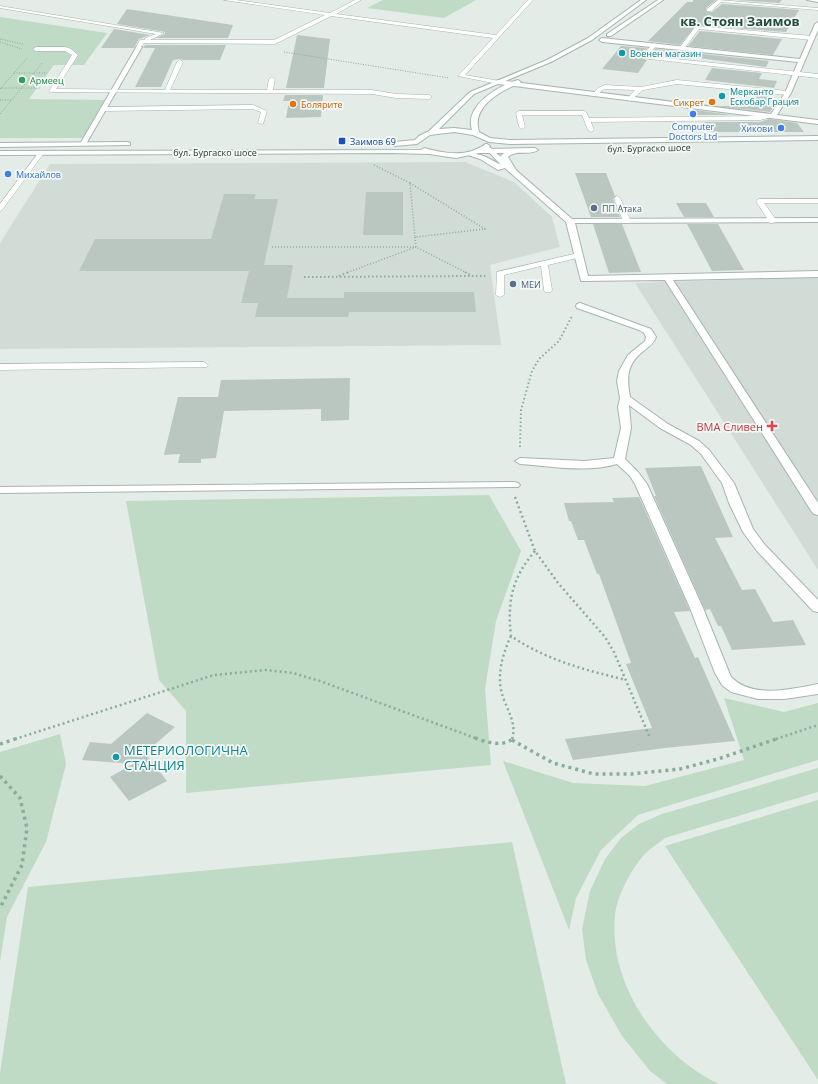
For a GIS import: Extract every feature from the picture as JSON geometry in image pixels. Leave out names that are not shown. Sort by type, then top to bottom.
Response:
[{"type":"street","points":[[431,133],[465,98],[477,90],[549,61],[590,39],[644,0]]},
{"type":"street","points":[[590,47],[661,0]]},
{"type":"street","points":[[809,0],[818,1]]},
{"type":"street","points":[[773,116],[788,93],[818,26]]},
{"type":"street","points":[[602,40],[802,61]]},
{"type":"street","points":[[83,144],[138,47]]},
{"type":"street","points":[[527,78],[495,93],[481,106],[474,119],[474,130],[486,147],[570,221],[584,280],[818,274]]},
{"type":"street","points":[[498,82],[818,122]]},
{"type":"street","points":[[430,152],[418,146],[417,142],[420,137],[431,133],[452,130],[476,134]]},
{"type":"street","name":"бул. Бургаско шосе","points":[[486,147],[516,142],[818,138]]},
{"type":"street","name":"бул. Бургаско шосе","points":[[217,144],[391,144],[417,142]]},
{"type":"street","points":[[0,144],[138,144]]},
{"type":"street","points":[[468,154],[486,147],[518,150],[542,150]]},
{"type":"street","name":"бул. Бургаско шосе","points":[[0,153],[390,150],[430,152],[448,155],[468,154]]},
{"type":"street","points":[[512,170],[504,157],[508,153],[518,150]]},
{"type":"street","points":[[468,154],[482,157],[530,185]]},
{"type":"street","points":[[570,221],[818,220]]},
{"type":"street","points":[[668,278],[818,512]]},
{"type":"street","points":[[580,306],[642,328],[648,331],[651,337],[649,342],[631,357],[624,371],[622,381],[625,398],[623,407],[626,428],[619,460]]},
{"type":"street","points":[[625,398],[664,426],[695,443],[706,452],[728,483],[747,529],[761,548],[818,608]]},
{"type":"street","points":[[520,461],[603,464],[614,463],[619,460]]},
{"type":"street","points":[[619,460],[634,474],[641,484],[690,592],[726,681],[741,691],[764,695],[794,694],[818,689]]},
{"type":"street","points":[[0,490],[514,485]]},
{"type":"lane","points":[[226,0],[496,37]]},
{"type":"lane","points":[[142,41],[275,42],[360,0]]},
{"type":"lane","points":[[498,82],[461,76],[531,0]]},
{"type":"lane","points":[[709,10],[720,1],[818,10]]},
{"type":"lane","points":[[0,8],[162,33],[142,41],[138,47]]},
{"type":"lane","points":[[682,48],[698,27],[812,38]]},
{"type":"lane","points":[[654,45],[643,57],[818,76]]},
{"type":"lane","points":[[36,49],[65,48],[72,52],[75,56],[52,91],[372,92],[396,96],[429,97]]},
{"type":"lane","points":[[167,91],[180,62]]},
{"type":"lane","points":[[270,91],[272,79]]},
{"type":"lane","points":[[595,95],[600,89],[605,87],[641,89],[677,82],[788,93]]},
{"type":"lane","points":[[630,99],[641,89]]},
{"type":"lane","points":[[103,109],[253,107],[264,111],[261,122]]},
{"type":"lane","points":[[522,127],[519,113],[584,113],[591,130]]},
{"type":"lane","points":[[587,120],[760,118],[773,116]]},
{"type":"lane","points":[[0,209],[41,153]]},
{"type":"lane","points":[[617,198],[627,221]]},
{"type":"lane","points":[[773,221],[759,201],[818,201]]},
{"type":"lane","points":[[500,294],[500,274],[578,255]]},
{"type":"lane","points":[[544,264],[548,290]]},
{"type":"lane","points":[[0,367],[204,365]]},
{"type":"path","points":[[0,39],[29,45]]},
{"type":"path","points":[[0,42],[24,50]]},
{"type":"path","points":[[8,44],[16,42]]},
{"type":"path","points":[[280,52],[450,78]]},
{"type":"path","points":[[0,88],[27,57]]},
{"type":"path","points":[[0,113],[3,112],[47,58]]},
{"type":"path","points":[[14,73],[35,73]]},
{"type":"path","points":[[0,88],[22,88]]},
{"type":"path","points":[[0,100],[12,100]]},
{"type":"path","points":[[374,162],[374,166],[410,183],[485,229],[415,237]]},
{"type":"path","points":[[410,183],[416,247]]},
{"type":"path","points":[[272,247],[416,247],[472,276]]},
{"type":"path","points":[[339,276],[416,247]]},
{"type":"path","points":[[304,277],[500,276]]},
{"type":"path","points":[[520,461],[521,410],[532,371],[539,359],[559,341],[566,326],[580,306]]},
{"type":"path","points":[[514,485],[516,500],[535,550],[558,583],[605,637],[614,652],[650,738]]},
{"type":"path","points":[[0,744],[214,675],[266,670],[293,673],[320,681],[458,733],[490,743],[505,743],[512,740],[515,734],[514,724],[501,690],[501,661],[504,648],[511,636],[508,620],[510,602],[514,583],[526,561],[535,550]]},
{"type":"path","points":[[511,636],[525,647],[569,666],[626,680]]},
{"type":"path","points":[[512,740],[553,763],[594,774],[631,774],[680,769],[718,759],[818,725]]},
{"type":"path","points":[[0,776],[20,798],[27,828],[22,866],[0,908]]},
{"type":"shaded area","points":[[465,162],[514,182],[552,217],[560,247],[490,265],[501,345],[0,349],[0,243],[50,164]]},
{"type":"shaded area","name":"ВМА Сливен","points":[[818,277],[818,570],[635,283]]},
{"type":"green space","points":[[383,0],[476,0],[444,18],[367,8]]},
{"type":"green space","points":[[0,17],[107,33],[84,65],[54,65],[29,99],[105,100],[83,138],[0,138]]},
{"type":"green space","points":[[489,495],[521,551],[496,621],[485,689],[491,765],[186,793],[186,711],[159,680],[126,501]]},
{"type":"green space","points":[[724,698],[784,712],[818,703],[818,760],[638,815],[601,850],[576,898],[569,930],[503,761],[573,783],[645,786],[744,760]]},
{"type":"green space","points":[[60,734],[66,764],[46,842],[7,917],[0,962],[0,752]]},
{"type":"green space","points":[[818,768],[818,792],[665,838],[648,851],[636,865],[626,881],[616,907],[615,941],[620,966],[629,991],[657,1036],[676,1055],[697,1071],[719,1084],[667,1084],[650,1071],[622,1036],[598,994],[586,960],[582,929],[590,891],[605,859],[621,838],[639,824],[662,814]]},
{"type":"green space","points":[[818,800],[818,1080],[665,846]]},
{"type":"green space","points":[[512,842],[566,1084],[0,1084],[0,1073],[28,887]]},
{"type":"building","points":[[693,0],[716,0],[706,8],[707,12],[712,12],[722,4],[799,10],[786,32],[696,25],[680,45],[648,41],[687,2],[693,2]]},
{"type":"building","points":[[737,0],[782,0],[779,3]]},
{"type":"building","points":[[127,9],[233,25],[228,38],[156,38],[165,34],[165,32],[117,24]]},
{"type":"building","points":[[114,29],[150,35],[139,39],[134,48],[101,48]]},
{"type":"building","points":[[700,31],[782,39],[773,55],[688,46]]},
{"type":"building","points":[[297,35],[330,39],[324,88],[286,88]]},
{"type":"building","points":[[145,45],[226,45],[220,60],[173,60],[161,87],[135,87],[155,48],[143,48]]},
{"type":"building","points":[[621,46],[647,48],[640,55],[640,58],[647,60],[638,73],[602,69]]},
{"type":"building","points":[[655,49],[769,61],[766,67],[676,55],[652,53],[650,55]]},
{"type":"building","points":[[712,68],[762,73],[759,79],[777,81],[774,88],[705,80]]},
{"type":"building","points":[[755,93],[770,95],[769,98],[779,100],[770,112],[716,106],[754,106]]},
{"type":"building","points":[[285,95],[323,95],[321,117],[286,118],[289,101],[283,101]]},
{"type":"building","points":[[695,110],[732,115],[698,115]]},
{"type":"building","points":[[769,119],[797,123],[804,132],[708,132],[702,122],[760,122]]},
{"type":"building","points":[[575,173],[606,173],[615,196],[613,199],[620,217],[591,217]]},
{"type":"building","points":[[366,192],[403,192],[403,235],[363,235]]},
{"type":"building","points":[[224,194],[256,194],[254,199],[278,199],[264,265],[293,265],[287,298],[344,298],[344,292],[474,292],[476,312],[349,312],[348,317],[255,317],[258,303],[241,303],[249,271],[79,271],[95,239],[211,239]]},
{"type":"building","points":[[676,203],[706,203],[714,217],[684,217]]},
{"type":"building","points":[[593,224],[622,224],[641,272],[609,273]]},
{"type":"building","points":[[687,224],[718,224],[744,270],[712,271]]},
{"type":"building","points":[[350,378],[349,420],[321,421],[321,409],[224,411],[216,458],[201,459],[201,463],[178,463],[180,454],[164,455],[178,397],[218,397],[221,380]]},
{"type":"building","points":[[701,466],[733,537],[715,538],[742,590],[755,589],[773,622],[793,620],[806,645],[732,650],[721,626],[718,626],[710,609],[705,610],[654,496],[656,496],[645,468]]},
{"type":"building","points":[[639,497],[690,611],[674,612],[695,658],[698,657],[735,741],[665,748],[573,760],[565,739],[652,728],[626,664],[631,663],[599,574],[597,574],[584,540],[578,540],[571,521],[569,521],[564,503],[614,502],[612,498]]},
{"type":"building","name":"МЕТЕРИОЛОГИЧНА СТАНЦИЯ","points":[[147,713],[175,727],[145,753],[167,781],[129,801],[110,777],[133,764],[82,760],[90,742],[111,744]]},
{"type":"place","name":"Военен магазин","points":[[622,53]]},
{"type":"place","name":"Армеец","points":[[22,80]]},
{"type":"place","name":"Мерканто Ескобар Грация","points":[[722,96]]},
{"type":"place","name":"Сикрет","points":[[712,102]]},
{"type":"place","name":"Болярите","points":[[293,104]]},
{"type":"place","name":"Computer Doctors Ltd","points":[[693,114]]},
{"type":"place","name":"Хикови","points":[[781,128]]},
{"type":"place","name":"Заимов 69","points":[[342,141]]},
{"type":"place","name":"Михайлов","points":[[8,174]]},
{"type":"place","name":"ПП Атака","points":[[594,208]]},
{"type":"place","name":"МЕИ","points":[[513,284]]},
{"type":"place","name":"ВМА Сливен","points":[[772,426]]},
{"type":"place","name":"МЕТЕРИОЛОГИЧНА СТАНЦИЯ","points":[[116,757]]},
{"type":"district","name":"кв. Стоян Заимов","points":[[740,21]]}]
